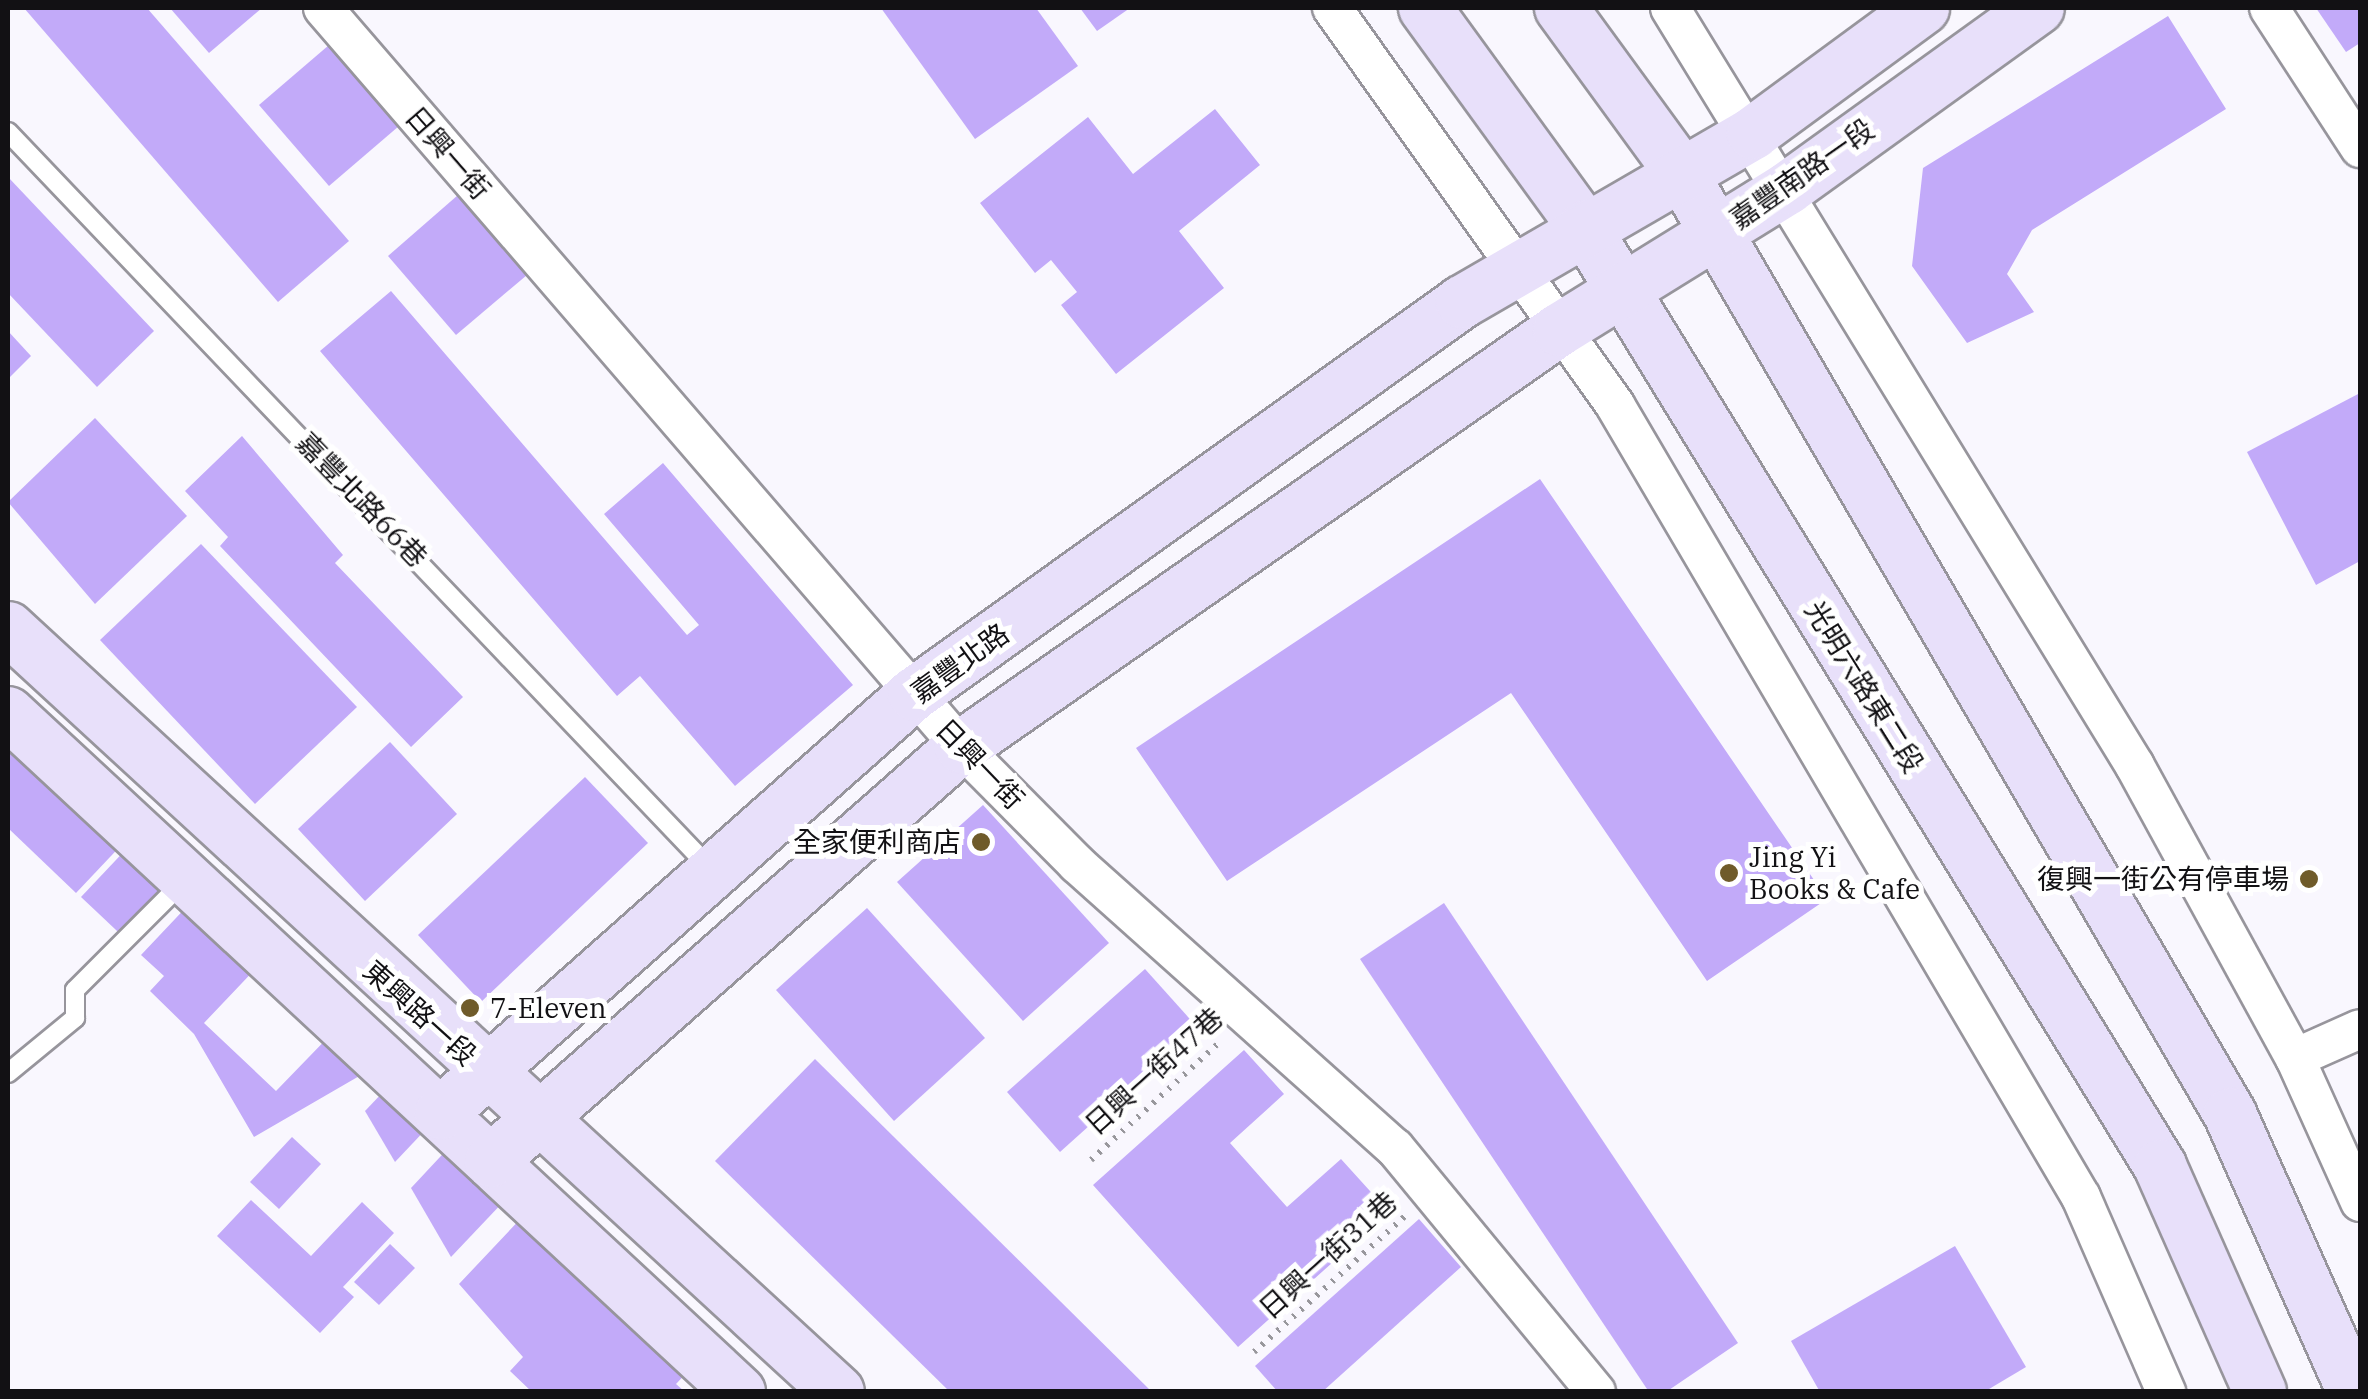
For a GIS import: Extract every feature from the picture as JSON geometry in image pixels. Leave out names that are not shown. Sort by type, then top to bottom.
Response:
[{"type":"street","name":"日興一街","points":[[323,8],[961,747],[1432,1192],[1596,1392]]},
{"type":"street","points":[[1332,8],[1523,268],[1559,330],[1615,405],[2081,1197],[2166,1392]]},
{"type":"street","name":"光明六路東二段","points":[[1425,8],[1584,227],[2160,1166],[2260,1392]]},
{"type":"street","points":[[1561,8],[1682,174],[2230,1114],[2354,1392]]},
{"type":"street","points":[[1670,8],[1788,188],[2135,766],[2295,1058],[2360,1202]]},
{"type":"street","points":[[1523,268],[1584,227],[1753,133],[1923,8]]},
{"type":"street","name":"嘉豐南路一段","points":[[1559,330],[1788,188],[2038,8]]},
{"type":"street","points":[[2269,8],[2360,148]]},
{"type":"street","name":"嘉豐北路","points":[[441,1114],[481,1068],[914,694],[1462,302],[1523,268]]},
{"type":"street","points":[[492,1161],[536,1118],[961,747],[1559,330]]},
{"type":"street","name":"東興路一段","points":[[8,628],[481,1068],[838,1392]]},
{"type":"street","points":[[8,712],[185,881],[739,1392]]},
{"type":"street","points":[[2295,1058],[2360,1029]]},
{"type":"lane","name":"嘉豐北路66巷","points":[[8,132],[712,872]]},
{"type":"lane","points":[[8,1073],[75,1018],[75,990],[185,881]]},
{"type":"path","name":"日興一街47巷","points":[[1091,1160],[1248,1016]]},
{"type":"path","name":"日興一街31巷","points":[[1254,1352],[1432,1192]]},
{"type":"building","points":[[24,8],[147,8],[349,241],[278,302]]},
{"type":"building","points":[[170,8],[262,8],[209,53]]},
{"type":"building","points":[[881,8],[1036,8],[1078,66],[975,139]]},
{"type":"building","points":[[1080,8],[1130,8],[1097,31]]},
{"type":"building","points":[[2316,8],[2360,8],[2360,43],[2346,52]]},
{"type":"building","points":[[2168,16],[2226,109],[2032,230],[2007,274],[2034,312],[1967,343],[1912,266],[1923,168]]},
{"type":"building","points":[[329,45],[399,126],[329,186],[259,105]]},
{"type":"building","points":[[1215,109],[1260,165],[1179,231],[1224,288],[1116,374],[1061,305],[1077,292],[1051,260],[1035,273],[980,203],[1088,117],[1133,174]]},
{"type":"building","points":[[8,177],[154,331],[97,387],[8,293]]},
{"type":"building","points":[[458,195],[527,275],[456,335],[388,256]]},
{"type":"building","points":[[391,291],[687,635],[699,625],[604,514],[663,463],[853,685],[735,786],[640,676],[617,696],[320,351]]},
{"type":"building","points":[[8,331],[31,356],[8,379]]},
{"type":"building","points":[[2360,393],[2360,561],[2316,585],[2247,452]]},
{"type":"building","points":[[95,418],[187,516],[95,604],[8,502]]},
{"type":"building","points":[[242,436],[343,555],[335,563],[463,697],[411,747],[220,546],[228,537],[185,491]]},
{"type":"building","points":[[1540,479],[1827,899],[1707,981],[1511,693],[1227,881],[1136,748]]},
{"type":"building","points":[[201,544],[357,707],[255,804],[100,640]]},
{"type":"building","points":[[8,691],[145,820],[76,893],[8,828]]},
{"type":"building","points":[[390,742],[457,814],[365,901],[298,829]]},
{"type":"building","points":[[585,777],[648,843],[481,1002],[418,935]]},
{"type":"building","points":[[983,805],[1109,943],[1023,1021],[897,882]]},
{"type":"building","points":[[149,825],[201,874],[133,946],[81,897]]},
{"type":"building","points":[[210,882],[277,946],[204,1023],[276,1091],[339,1026],[380,1064],[254,1137],[194,1034],[150,991],[164,976],[141,955]]},
{"type":"building","points":[[1444,903],[1738,1343],[1666,1392],[1649,1392],[1360,959]]},
{"type":"building","points":[[867,908],[985,1038],[894,1121],[776,990]]},
{"type":"building","points":[[1145,969],[1198,1028],[1060,1152],[1007,1092]]},
{"type":"building","points":[[1244,1050],[1284,1094],[1230,1143],[1287,1207],[1341,1159],[1389,1212],[1238,1347],[1093,1185]]},
{"type":"building","points":[[815,1059],[1152,1392],[950,1392],[715,1161]]},
{"type":"building","points":[[406,1068],[447,1107],[395,1162],[365,1111]]},
{"type":"building","points":[[469,1126],[525,1179],[451,1257],[411,1188]]},
{"type":"building","points":[[292,1137],[321,1164],[279,1209],[250,1182]]},
{"type":"building","points":[[542,1196],[707,1351],[676,1384],[685,1392],[532,1392],[510,1371],[523,1357],[459,1284]]},
{"type":"building","points":[[251,1200],[311,1256],[362,1202],[394,1233],[343,1287],[354,1297],[320,1333],[217,1236]]},
{"type":"building","points":[[1419,1219],[1461,1267],[1322,1392],[1278,1392],[1255,1366]]},
{"type":"building","points":[[390,1244],[415,1268],[379,1305],[354,1282]]},
{"type":"building","points":[[1955,1246],[2026,1367],[1984,1392],[1820,1392],[1791,1341]]},
{"type":"place","name":"全家便利商店","points":[[981,842]]},
{"type":"place","name":"Jing Yi Books & Cafe","points":[[1729,873]]},
{"type":"place","name":"復興一街公有停車場","points":[[2309,879]]},
{"type":"place","name":"7-Eleven","points":[[470,1008]]}]
